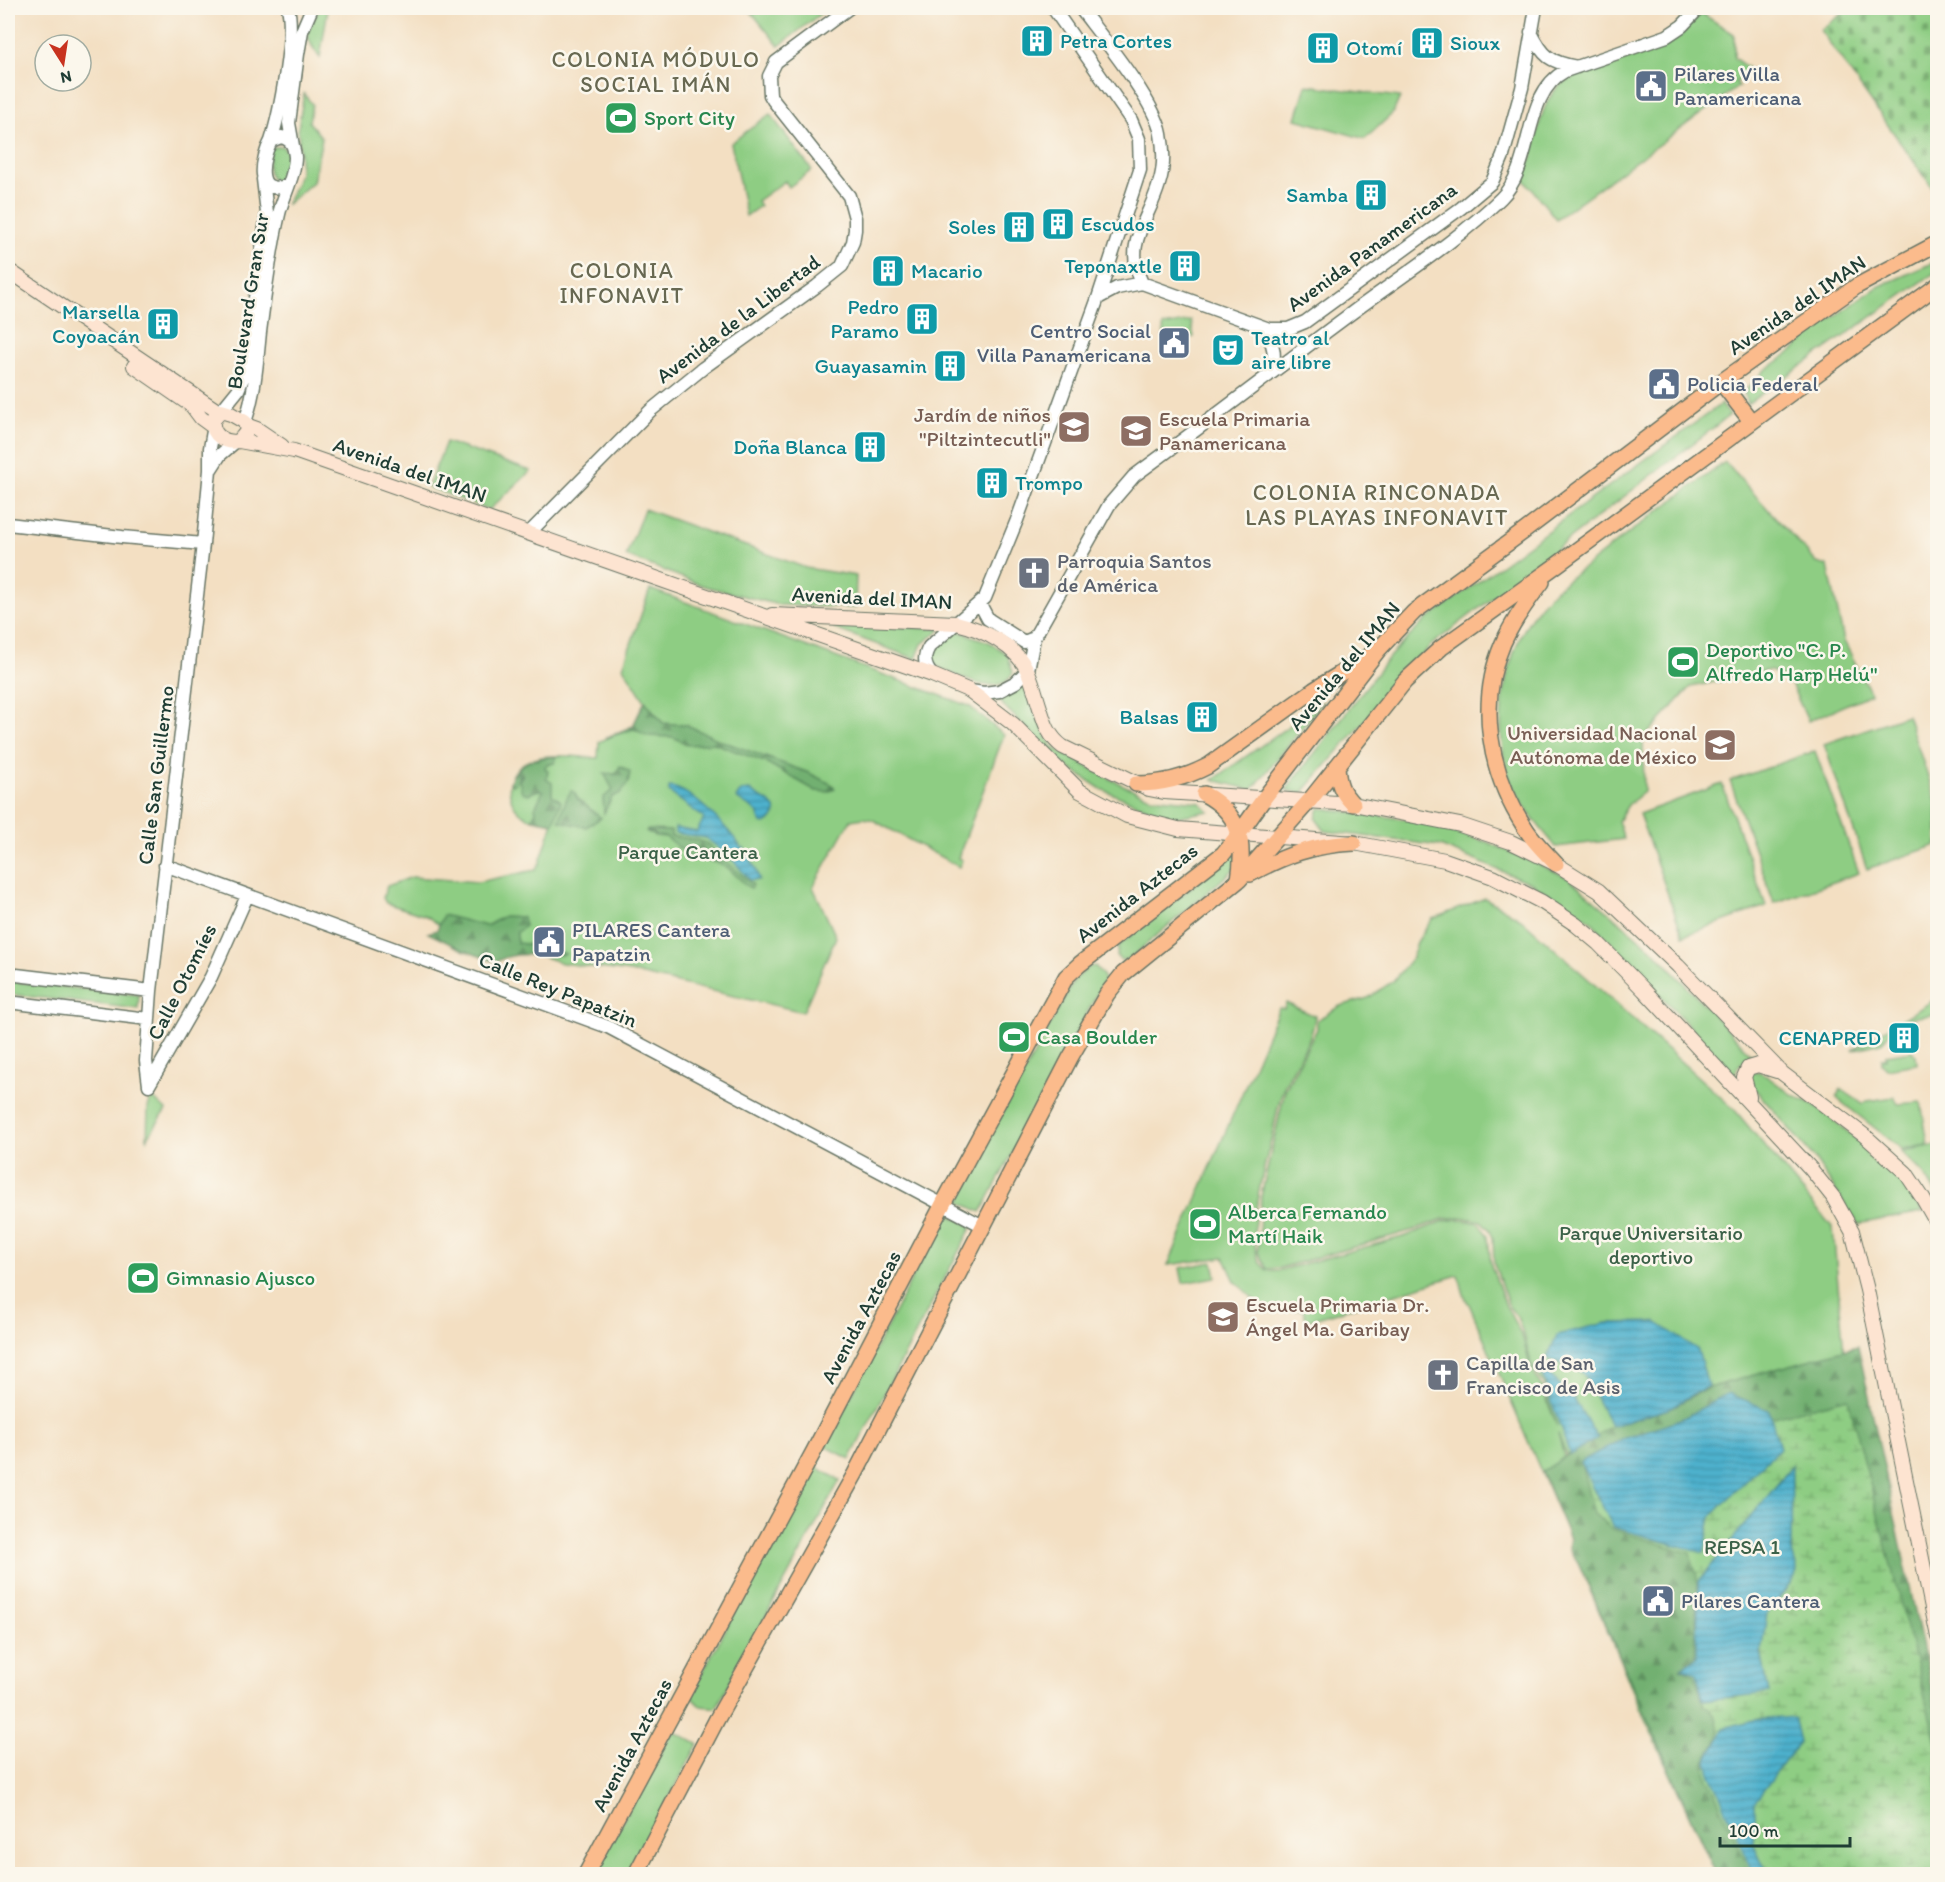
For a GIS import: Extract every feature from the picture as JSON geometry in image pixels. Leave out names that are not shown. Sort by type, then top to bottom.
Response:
[{"type":"main road","name":"Avenida del IMAN","points":[[1239,834],[1265,797],[1402,622],[1721,382],[1857,286],[1938,243]]},
{"type":"main road","points":[[8,270],[220,412],[231,414],[246,423],[245,436],[237,442],[222,439],[192,406],[8,281]]},
{"type":"main road","points":[[636,1875],[717,1719],[855,1474],[1080,1040],[1107,994],[1124,974],[1239,879],[1310,800],[1405,681],[1441,648],[1938,285]]},
{"type":"main road","points":[[1721,382],[1750,421]]},
{"type":"main road","points":[[213,429],[213,420],[220,412]]},
{"type":"main road","name":"Avenida del IMAN","points":[[246,423],[286,448]]},
{"type":"main road","name":"Avenida del IMAN","points":[[237,442],[286,448],[970,690],[1013,724],[1070,783],[1090,798],[1127,816],[1157,825],[1190,830],[1354,843],[1445,860],[1493,877],[1542,902],[1575,924],[1598,943],[1752,1104],[1833,1197],[1852,1231],[1867,1290],[1938,1637]]},
{"type":"main road","points":[[1554,567],[1520,610],[1503,643],[1493,672],[1488,705],[1495,762],[1505,795],[1525,828],[1556,864]]},
{"type":"main road","name":"Avenida del IMAN","points":[[758,614],[956,623],[973,627],[999,641],[1028,670],[1047,727],[1056,742],[1136,783],[1164,792],[1353,804],[1460,825],[1511,842],[1556,864],[1599,891],[1678,966],[1782,1073],[1865,1136],[1906,1173],[1923,1197],[1938,1225]]},
{"type":"main road","points":[[1136,783],[1167,781],[1189,775],[1208,766],[1314,690],[1380,649]]},
{"type":"main road","points":[[1337,766],[1339,786],[1353,804]]},
{"type":"main road","points":[[1204,794],[1225,809],[1235,823],[1243,858],[1239,879]]},
{"type":"main road","name":"Avenida Aztecas","points":[[586,1875],[1066,977],[1222,854],[1239,834]]},
{"type":"main road","points":[[1239,879],[1302,850],[1332,844],[1354,843]]},
{"type":"main road","points":[[1752,1104],[1744,1084],[1748,1068],[1758,1065],[1782,1073]]},
{"type":"street","points":[[289,8],[298,13],[312,9]]},
{"type":"street","points":[[289,8],[291,29],[276,123],[263,161],[263,179],[268,186],[274,189],[288,186],[295,159],[289,123],[302,32],[312,9]]},
{"type":"street","name":"Avenida de la Libertad","points":[[529,533],[650,411],[703,368],[842,266],[854,242],[855,218],[849,196],[773,100],[770,95],[769,76],[776,62],[849,8]]},
{"type":"street","points":[[932,675],[926,663],[927,651],[985,598],[1017,520],[1098,298],[1140,170],[1139,139],[1126,112],[1053,8]]},
{"type":"street","points":[[1080,8],[1148,104],[1161,134],[1163,162],[1160,184],[1135,247],[1134,261],[1142,283],[1117,288],[1098,298]]},
{"type":"street","name":"Avenida Panamericana","points":[[1142,283],[1269,329],[1282,330],[1305,322],[1478,195],[1492,182],[1503,156],[1522,88],[1536,8]]},
{"type":"street","name":"Avenida Panamericana","points":[[1028,670],[1034,638],[1109,506],[1134,476],[1442,247],[1500,199],[1510,187],[1519,168],[1542,94],[1546,86],[1557,76],[1667,36],[1682,26],[1699,8]]},
{"type":"street","points":[[1531,32],[1544,55],[1559,64],[1577,67]]},
{"type":"street","points":[[1522,88],[1533,89],[1542,94]]},
{"type":"street","points":[[1126,112],[1137,110],[1148,104]]},
{"type":"street","points":[[1139,139],[1152,133],[1161,134]]},
{"type":"street","points":[[271,141],[281,137],[286,138],[293,146]]},
{"type":"street","name":"Boulevard Gran Sur","points":[[220,412],[234,396],[244,376],[267,213],[263,179]]},
{"type":"street","name":"Boulevard Gran Sur","points":[[246,423],[252,401],[261,324],[279,214],[288,186]]},
{"type":"street","points":[[1123,222],[1130,231],[1141,228]]},
{"type":"street","points":[[1429,231],[1433,240],[1442,247]]},
{"type":"street","points":[[1414,242],[1422,248],[1426,258]]},
{"type":"street","points":[[1305,322],[1308,332],[1318,338]]},
{"type":"street","points":[[1256,324],[1265,332],[1274,349],[1272,368],[1265,379]]},
{"type":"street","name":"Calle San Guillermo","points":[[149,1085],[146,1061],[148,1019],[203,544],[213,429]]},
{"type":"street","points":[[210,470],[220,455],[237,442]]},
{"type":"street","points":[[8,524],[203,544]]},
{"type":"street","points":[[980,604],[986,617],[1017,638],[1024,642],[1034,638]]},
{"type":"street","points":[[828,638],[824,630],[826,624],[831,619],[839,617]]},
{"type":"street","points":[[970,690],[984,693],[999,692],[1016,682],[1028,670]]},
{"type":"street","name":"Calle Rey Papatzin","points":[[165,865],[608,1027],[983,1226]]},
{"type":"street","name":"Calle Otomíes","points":[[149,1085],[212,977],[247,896]]},
{"type":"street","points":[[8,974],[151,991]]},
{"type":"street","points":[[8,1002],[148,1019]]},
{"type":"green space","points":[[320,8],[328,8],[320,58],[310,43],[308,33]]},
{"type":"green space","points":[[748,8],[828,8],[779,46]]},
{"type":"green space","points":[[1850,8],[1937,8],[1937,194],[1820,30]]},
{"type":"green space","points":[[1701,13],[1734,34],[1734,58],[1752,71],[1736,82],[1739,86],[1556,219],[1523,178],[1532,156],[1543,112],[1551,95],[1561,84],[1581,73],[1654,46],[1680,33]]},
{"type":"green space","points":[[1306,85],[1400,97],[1393,113],[1365,139],[1296,119]]},
{"type":"green space","points":[[304,94],[312,104],[309,122],[322,138],[313,182],[286,205],[300,174],[298,128]]},
{"type":"green space","points":[[770,114],[812,170],[789,187],[785,181],[757,201],[760,206],[746,216],[731,143]]},
{"type":"green space","points":[[282,146],[290,154],[289,168],[284,182],[275,183],[268,167],[269,158],[271,148]]},
{"type":"green space","points":[[1937,261],[1937,271],[1747,404],[1744,392],[1764,371],[1794,350],[1809,334],[1878,287]]},
{"type":"green space","points":[[1191,321],[1194,337],[1165,343],[1163,326]]},
{"type":"green space","points":[[1721,404],[1730,415],[1430,646],[1302,793],[1286,790],[1390,656],[1426,620]]},
{"type":"green space","points":[[446,442],[531,471],[489,510],[428,487]]},
{"type":"green space","name":"Deportivo \"C. P. Alfredo Harp Helú\"","points":[[1725,462],[1817,563],[1828,566],[1844,641],[1871,694],[1808,721],[1790,682],[1770,670],[1691,687],[1643,739],[1644,792],[1628,805],[1618,821],[1624,839],[1556,847],[1519,798],[1510,780],[1504,759],[1502,714],[1504,690],[1517,645],[1539,607],[1557,589]]},
{"type":"green space","points":[[644,509],[806,568],[856,576],[855,608],[779,605],[704,586],[626,556]]},
{"type":"green space","name":"Parque Cantera","points":[[650,589],[969,706],[1004,735],[958,858],[962,860],[959,867],[873,820],[864,818],[851,820],[813,887],[836,937],[803,1012],[630,972],[562,963],[442,922],[438,924],[426,916],[386,903],[383,898],[387,886],[412,877],[478,882],[535,870],[539,865],[553,823],[529,818],[516,808],[510,793],[511,778],[521,765],[536,758],[563,756],[598,758],[599,742],[633,726],[645,701],[623,667]]},
{"type":"green space","points":[[833,624],[942,629],[922,644],[916,659],[835,629]]},
{"type":"green space","points":[[958,631],[989,642],[1007,654],[1013,673],[1006,681],[997,685],[976,683],[934,665],[931,660],[933,651]]},
{"type":"green space","points":[[1023,685],[1052,747],[1112,780],[1150,797],[1199,802],[1209,811],[1171,818],[1101,789],[1060,762],[995,697]]},
{"type":"green space","points":[[645,701],[663,723],[687,725],[719,740],[809,773],[833,785],[835,789],[827,792],[816,791],[767,763],[714,743],[688,745],[673,737],[648,736],[634,729],[605,738],[633,726]]},
{"type":"green space","points":[[1324,701],[1252,790],[1213,780]]},
{"type":"green space","points":[[1907,715],[1937,803],[1937,845],[1867,869],[1824,744]]},
{"type":"green space","points":[[1815,751],[1859,873],[1774,903],[1730,781]]},
{"type":"green space","points":[[557,757],[554,763],[546,765],[545,768],[548,771],[546,779],[552,783],[552,795],[561,801],[554,823],[532,819],[543,791],[528,794],[522,792],[519,781],[521,774],[515,784],[512,785],[510,782],[518,769],[528,762]]},
{"type":"green space","points":[[620,766],[630,772],[628,783],[621,793],[612,797],[604,813],[603,798],[613,790],[604,773],[616,774]]},
{"type":"green space","points":[[1722,784],[1766,906],[1683,936],[1639,814]]},
{"type":"green space","points":[[571,791],[601,818],[586,827],[559,821]]},
{"type":"green space","points":[[1319,808],[1411,820],[1487,842],[1567,877],[1654,951],[1754,1058],[1741,1063],[1735,1075],[1589,919],[1533,884],[1440,846],[1325,831],[1316,819]]},
{"type":"green space","points":[[647,830],[671,831],[671,836],[698,840],[707,844],[753,885],[751,888],[747,886],[727,867],[719,863],[691,858],[666,837],[655,836]]},
{"type":"green space","points":[[1238,853],[1235,867],[1231,872],[1129,959],[1121,960],[1117,957],[1118,946],[1233,854]]},
{"type":"green space","name":"Parque Universitario deportivo","points":[[1485,898],[1521,919],[1734,1109],[1833,1228],[1848,1398],[1668,1410],[1567,1458],[1558,1433],[1567,1469],[1716,1874],[1640,1708],[1578,1562],[1571,1552],[1570,1539],[1465,1298],[1458,1275],[1307,1321],[1303,1310],[1264,1309],[1235,1281],[1224,1257],[1168,1265],[1279,1008],[1284,1009],[1286,1003],[1315,1016],[1314,1026],[1282,1093],[1264,1166],[1254,1227],[1259,1260],[1267,1270],[1275,1271],[1406,1236],[1444,1221],[1459,1219],[1479,1223],[1488,1236],[1491,1265],[1506,1306],[1523,1338],[1530,1365],[1557,1426],[1543,1383],[1531,1364],[1525,1338],[1517,1317],[1509,1307],[1494,1263],[1493,1238],[1489,1229],[1481,1221],[1460,1217],[1443,1219],[1413,1230],[1280,1268],[1267,1269],[1258,1252],[1261,1197],[1285,1090],[1317,1029],[1317,1020],[1340,1006],[1368,998],[1393,981],[1412,958],[1417,942],[1432,919]]},
{"type":"green space","points":[[443,915],[486,926],[504,916],[523,917],[525,926],[517,932],[517,943],[536,945],[566,954],[513,956],[496,962],[463,950],[428,933],[437,930]]},
{"type":"green space","points":[[1095,966],[1103,975],[1104,981],[981,1212],[955,1200],[1075,979],[1089,967]]},
{"type":"green space","points":[[8,981],[139,995],[138,1009],[8,994]]},
{"type":"green space","points":[[1937,998],[1937,1014],[1911,1018],[1910,1026],[1892,1030],[1881,1043],[1852,1050]]},
{"type":"green space","points":[[1912,1051],[1916,1056],[1917,1064],[1887,1069],[1882,1064],[1882,1059],[1886,1059],[1886,1055]]},
{"type":"green space","points":[[1752,1071],[1761,1072],[1791,1094],[1816,1106],[1892,1168],[1923,1212],[1858,1224],[1812,1155],[1753,1087],[1748,1076]]},
{"type":"green space","points":[[1841,1089],[1863,1104],[1867,1101],[1894,1097],[1898,1104],[1921,1102],[1928,1145],[1902,1149],[1840,1101],[1836,1097]]},
{"type":"green space","points":[[151,1096],[166,1110],[147,1139],[148,1108]]},
{"type":"green space","points":[[1938,1145],[1937,1194],[1922,1172],[1901,1151]]},
{"type":"green space","points":[[946,1213],[972,1226],[850,1459],[825,1446]]},
{"type":"green space","points":[[1213,1262],[1216,1277],[1183,1283],[1180,1268]]},
{"type":"green space","name":"REPSA 1","points":[[1858,1346],[1937,1713],[1937,1874],[1716,1874],[1578,1562],[1571,1552],[1570,1539],[1542,1472],[1611,1426],[1668,1409],[1708,1388]]},
{"type":"green space","name":"REPSA 1","points":[[1848,1398],[1937,1745],[1937,1874],[1751,1874],[1705,1772],[1706,1760],[1718,1735],[1717,1722],[1714,1714],[1704,1706],[1695,1675],[1680,1668],[1695,1657],[1697,1576],[1690,1553],[1612,1529],[1594,1514],[1582,1467]]},
{"type":"green space","points":[[814,1466],[840,1480],[716,1708],[701,1706],[690,1695]]},
{"type":"green space","points":[[673,1731],[698,1744],[629,1874],[593,1874]]},
{"type":"water","points":[[669,787],[688,794],[720,821],[742,849],[744,848],[756,869],[759,880],[750,880],[730,857],[706,838],[675,833],[675,828],[697,832],[704,818],[669,792]]},
{"type":"water","points":[[750,790],[775,808],[774,816],[765,824],[761,823],[757,812],[736,798],[741,791]]},
{"type":"water","points":[[1656,1322],[1698,1350],[1708,1386],[1668,1409],[1611,1426],[1583,1373],[1547,1358],[1557,1335],[1606,1323]]},
{"type":"water","points":[[1539,1365],[1572,1396],[1598,1438],[1570,1455]]},
{"type":"water","points":[[1728,1393],[1769,1410],[1780,1448],[1711,1517],[1704,1553],[1613,1527],[1580,1462],[1622,1439],[1686,1417]]},
{"type":"water","points":[[1792,1466],[1791,1549],[1798,1573],[1767,1614],[1761,1652],[1769,1693],[1703,1700],[1697,1673],[1682,1668],[1697,1657],[1698,1582]]},
{"type":"water","points":[[1794,1717],[1800,1741],[1754,1803],[1754,1845],[1768,1874],[1754,1874],[1710,1773],[1707,1761],[1724,1728],[1753,1720]]},
{"type":"place","name":"Petra Cortes","points":[[1037,41]]},
{"type":"place","name":"Sioux","points":[[1427,43]]},
{"type":"place","name":"Otomí","points":[[1323,48]]},
{"type":"place","name":"Pilares Villa Panamericana","points":[[1651,86]]},
{"type":"place","name":"Sport City","points":[[621,118]]},
{"type":"place","name":"Samba","points":[[1371,195]]},
{"type":"place","name":"Escudos","points":[[1058,224]]},
{"type":"place","name":"Soles","points":[[1019,227]]},
{"type":"place","name":"Teponaxtle","points":[[1185,266]]},
{"type":"place","name":"Macario","points":[[888,271]]},
{"type":"place","name":"Pedro Paramo","points":[[922,319]]},
{"type":"place","name":"Marsella Coyoacán","points":[[163,324]]},
{"type":"place","name":"Centro Social Villa Panamericana","points":[[1174,343]]},
{"type":"place","name":"Teatro al aire libre","points":[[1228,350]]},
{"type":"place","name":"Guayasamin","points":[[950,366]]},
{"type":"place","name":"Policia Federal","points":[[1664,384]]},
{"type":"place","name":"Jardín de niños \"Piltzintecutli\"","points":[[1074,427]]},
{"type":"place","name":"Escuela Primaria Panamericana","points":[[1136,431]]},
{"type":"place","name":"Doña Blanca","points":[[870,447]]},
{"type":"place","name":"Trompo","points":[[992,483]]},
{"type":"place","name":"Parroquia Santos de América","points":[[1034,573]]},
{"type":"place","name":"Deportivo \"C. P. Alfredo Harp Helú\"","points":[[1683,662]]},
{"type":"place","name":"Balsas","points":[[1202,717]]},
{"type":"place","name":"Universidad Nacional Autónoma de México","points":[[1720,745]]},
{"type":"place","name":"PILARES Cantera Papatzin","points":[[549,942]]},
{"type":"place","name":"Casa Boulder","points":[[1014,1037]]},
{"type":"place","name":"CENAPRED","points":[[1904,1038]]},
{"type":"place","name":"Alberca Fernando Martí Haik","points":[[1205,1224]]},
{"type":"place","name":"Gimnasio Ajusco","points":[[143,1278]]},
{"type":"place","name":"Escuela Primaria Dr. Ángel Ma. Garibay","points":[[1223,1317]]},
{"type":"place","name":"Capilla de San Francisco de Asis","points":[[1443,1375]]},
{"type":"place","name":"Pilares Cantera","points":[[1658,1601]]},
{"type":"district","name":"COLONIA MÓDULO SOCIAL IMÁN","points":[[656,72]]},
{"type":"district","name":"COLONIA INFONAVIT","points":[[622,282]]},
{"type":"district","name":"COLONIA RINCONADA LAS PLAYAS INFONAVIT","points":[[1377,504]]}]
